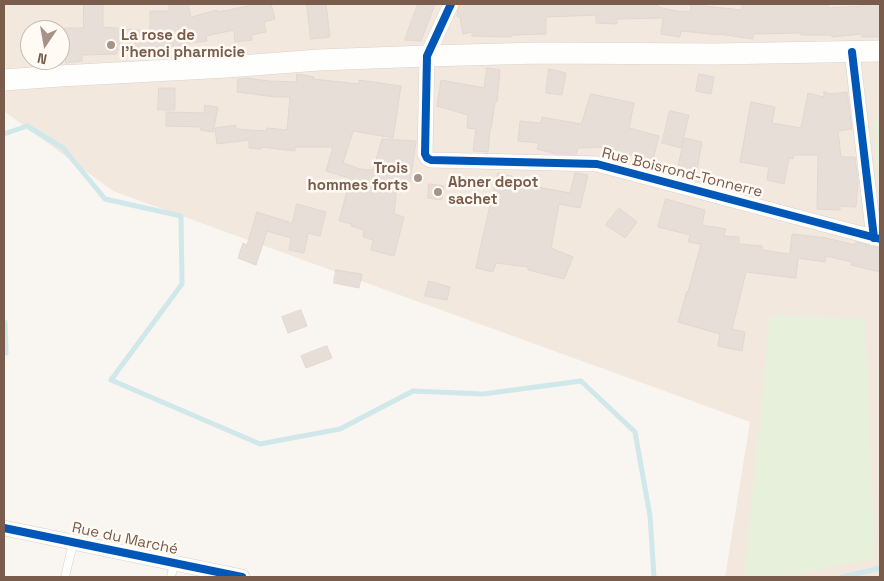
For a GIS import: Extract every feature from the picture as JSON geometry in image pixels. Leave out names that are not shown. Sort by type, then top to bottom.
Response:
[{"type":"main road","points":[[4,80],[227,68],[319,60],[427,56],[540,53],[715,54],[880,51]]},
{"type":"street","points":[[427,56],[451,4]]},
{"type":"street","points":[[852,52],[877,238]]},
{"type":"street","name":"Rue Boisrond-Tonnerre","points":[[427,56],[425,154],[431,160],[597,164],[877,238]]},
{"type":"street","name":"Rue du Marché","points":[[4,528],[73,542],[173,570],[242,577]]},
{"type":"lane","points":[[65,577],[73,542]]},
{"type":"shaded area","points":[[4,4],[880,4],[880,577],[725,577],[750,422],[113,191],[4,111]]},
{"type":"green space","points":[[873,120],[880,120],[880,201]]},
{"type":"green space","points":[[770,315],[865,319],[875,558],[784,577],[744,577]]},
{"type":"building","points":[[84,4],[103,4],[103,27],[150,31],[150,11],[169,11],[169,4],[188,4],[191,17],[217,10],[218,12],[248,6],[248,4],[271,4],[275,19],[264,22],[266,32],[251,35],[252,40],[235,42],[234,30],[206,36],[207,41],[166,48],[166,53],[151,54],[151,49],[117,50],[117,54],[82,55],[82,61],[70,62],[70,28],[83,28]]},
{"type":"building","points":[[307,4],[326,4],[330,37],[311,39]]},
{"type":"building","points":[[418,4],[435,4],[421,41],[405,40]]},
{"type":"building","points":[[460,4],[658,4],[658,7],[690,12],[691,4],[704,4],[704,6],[742,10],[742,4],[828,4],[828,8],[880,4],[880,37],[862,37],[862,34],[832,37],[832,35],[801,35],[801,33],[753,34],[753,39],[681,31],[680,37],[661,34],[663,18],[617,19],[617,24],[596,23],[596,15],[546,17],[546,34],[511,35],[511,37],[472,36],[472,32],[463,34],[460,17],[457,16]]},
{"type":"building","points":[[487,68],[500,70],[497,102],[495,102],[490,129],[488,152],[473,151],[476,129],[467,128],[468,115],[437,106],[441,80],[484,88]]},
{"type":"building","points":[[549,69],[566,73],[562,95],[546,93]]},
{"type":"building","points":[[297,74],[314,77],[313,79],[359,84],[359,80],[401,86],[393,138],[353,131],[343,163],[360,169],[373,170],[382,139],[416,141],[410,182],[405,181],[404,186],[397,185],[394,214],[404,217],[394,256],[371,250],[373,240],[363,237],[364,230],[351,226],[352,224],[339,221],[350,180],[349,178],[326,171],[333,147],[295,147],[295,151],[261,147],[261,149],[249,148],[249,140],[217,144],[215,128],[236,125],[236,129],[266,131],[267,128],[287,130],[290,97],[237,92],[238,79],[296,82]]},
{"type":"building","points":[[699,74],[714,77],[711,94],[696,91]]},
{"type":"building","points":[[159,88],[175,88],[175,110],[158,110]]},
{"type":"building","points":[[824,92],[831,94],[847,92],[852,129],[838,131],[841,157],[855,157],[858,181],[856,207],[840,206],[840,210],[817,209],[818,155],[794,155],[793,159],[789,158],[784,184],[767,180],[769,167],[740,162],[751,102],[775,107],[772,123],[801,128],[808,93],[824,97]]},
{"type":"building","points":[[591,94],[634,103],[629,128],[659,136],[653,160],[622,153],[621,158],[605,155],[607,147],[578,148],[576,154],[556,154],[537,149],[539,143],[518,141],[520,121],[541,123],[542,117],[581,124]]},
{"type":"building","points":[[205,105],[218,107],[213,132],[200,130],[201,127],[166,126],[166,112],[204,113]]},
{"type":"building","points":[[670,111],[689,115],[681,148],[662,143]]},
{"type":"building","points":[[685,138],[702,142],[696,175],[677,172]]},
{"type":"building","points":[[498,173],[527,180],[526,185],[570,193],[575,173],[588,175],[580,208],[559,204],[551,248],[573,257],[564,279],[528,270],[528,267],[496,263],[493,272],[476,268]]},
{"type":"building","points":[[429,184],[444,186],[442,200],[428,198]]},
{"type":"building","points":[[666,199],[705,210],[702,225],[726,229],[724,236],[739,237],[739,244],[762,246],[762,250],[790,254],[792,234],[826,238],[855,245],[856,242],[880,248],[880,272],[851,265],[852,262],[826,256],[825,262],[798,258],[796,278],[746,272],[732,329],[745,332],[742,351],[718,346],[720,334],[678,322],[701,244],[688,242],[690,235],[658,227]]},
{"type":"building","points":[[297,204],[326,212],[320,236],[308,233],[304,253],[289,250],[291,238],[267,231],[256,265],[238,258],[243,243],[247,245],[257,212],[292,223]]},
{"type":"building","points":[[619,208],[637,222],[625,238],[606,225]]},
{"type":"building","points":[[336,270],[362,274],[359,288],[334,283]]},
{"type":"building","points":[[429,281],[450,287],[447,300],[425,296]]},
{"type":"building","points":[[301,310],[307,326],[288,333],[282,317]]},
{"type":"building","points":[[327,346],[332,358],[306,368],[301,356]]},
{"type":"waterway","points":[[4,134],[27,126],[63,148],[105,199],[181,216],[182,284],[111,380],[260,444],[340,429],[413,391],[483,394],[581,381],[635,432],[650,516],[654,577]]},
{"type":"waterway","points":[[4,322],[6,353],[4,353]]},
{"type":"waterway","points":[[842,577],[880,568]]},
{"type":"cycle path","points":[[451,4],[427,56],[425,154],[427,158],[431,160],[597,164],[880,239]]},
{"type":"cycle path","points":[[852,52],[874,238]]},
{"type":"cycle path","points":[[4,528],[242,577]]},
{"type":"place","name":"La rose de l'henoi pharmicie","points":[[111,45]]},
{"type":"place","name":"Trois hommes forts","points":[[418,178]]},
{"type":"place","name":"Abner depot sachet","points":[[438,192]]}]
